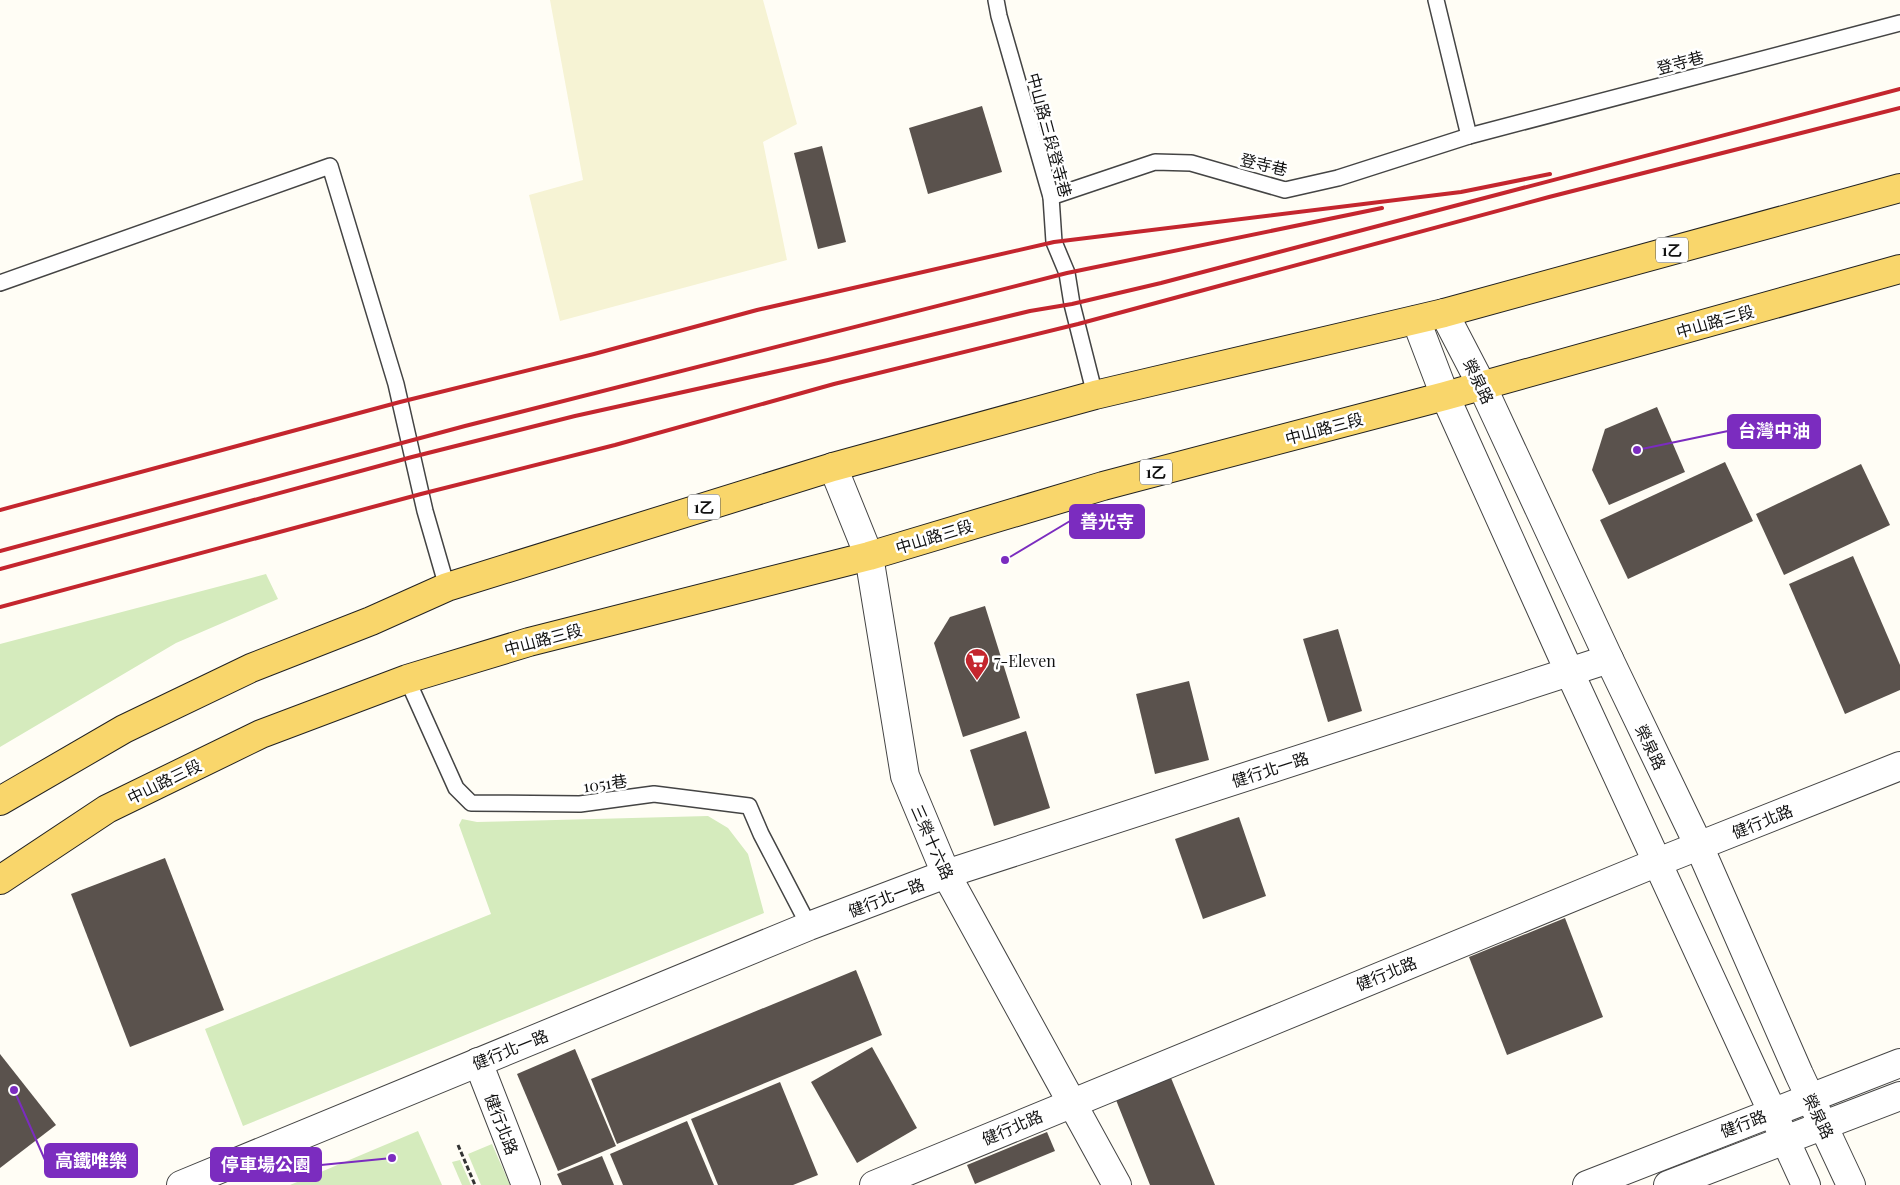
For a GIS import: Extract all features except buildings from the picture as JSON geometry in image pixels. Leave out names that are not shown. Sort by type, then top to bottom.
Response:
[{"type":"main road","name":"1乙","points":[[0,801],[124,729],[251,668],[371,621],[447,586],[834,467],[1095,395],[1444,313],[1900,188]]},
{"type":"main road","name":"中山路三段","points":[[0,880],[107,809],[261,734],[407,679],[529,642],[869,556],[1103,486],[1482,386],[1900,269]]},
{"type":"street","name":"榮泉路","points":[[1444,313],[1482,386],[1609,659],[1699,846],[1851,1185]]},
{"type":"street","points":[[1416,320],[1445,396],[1569,671],[1806,1185]]},
{"type":"street","name":"三榮十六路","points":[[834,467],[869,556],[905,776],[946,874],[1117,1185]]},
{"type":"street","name":"健行北一路","points":[[181,1185],[809,926],[946,874],[1609,659]]},
{"type":"street","name":"健行北路","points":[[874,1185],[1071,1102],[1658,862],[1900,766]]},
{"type":"street","name":"健行北路","points":[[478,1062],[526,1185]]},
{"type":"street","name":"健行路","points":[[1587,1185],[1900,1063]]},
{"type":"street","name":"健行路","points":[[1668,1185],[1900,1096]]},
{"type":"lane","name":"中山路三段登寺巷","points":[[996,0],[1051,196],[1054,242],[1067,273],[1072,304],[1095,395]]},
{"type":"lane","points":[[1436,0],[1469,136]]},
{"type":"lane","name":"登寺巷","points":[[1051,196],[1155,162],[1191,163],[1285,190],[1338,178],[1469,136],[1900,22]]},
{"type":"lane","points":[[0,283],[330,166],[396,384],[424,511],[447,586]]},
{"type":"lane","name":"1051巷","points":[[407,679],[456,788],[470,803],[580,804],[654,794],[749,806],[761,834],[809,926]]},
{"type":"path","points":[[458,1145],[475,1185]]},
{"type":"shaded area","points":[[550,0],[763,0],[797,124],[763,142],[787,260],[560,321],[529,195],[583,180]]},
{"type":"green space","points":[[266,574],[278,599],[176,643],[0,747],[0,644]]},
{"type":"green space","points":[[708,816],[728,828],[748,854],[764,913],[243,1126],[205,1029],[491,914],[459,825],[462,819],[477,822]]},
{"type":"green space","points":[[418,1131],[442,1185],[290,1185]]},
{"type":"green space","points":[[492,1144],[510,1185],[481,1185],[468,1154]]},
{"type":"green space","points":[[460,1160],[471,1185],[462,1185],[452,1162]]},
{"type":"railway","points":[[0,569],[412,457],[575,416],[828,360],[1030,311],[1072,304],[1161,283],[1900,89]]},
{"type":"railway","points":[[0,607],[421,494],[615,445],[834,384],[1078,324],[1549,197],[1900,108]]},
{"type":"railway","points":[[0,510],[400,402],[594,354],[757,310],[1054,242],[1461,192],[1550,174]]},
{"type":"railway","points":[[0,551],[465,426],[1067,273],[1382,208]]},
{"type":"place","name":"台灣中油","points":[[1637,450]]},
{"type":"place","name":"善光寺","points":[[1005,560]]},
{"type":"place","name":"7-Eleven","points":[[977,681]]},
{"type":"place","name":"高鐵唯樂","points":[[14,1090]]},
{"type":"place","name":"停車場公園","points":[[392,1158]]}]
